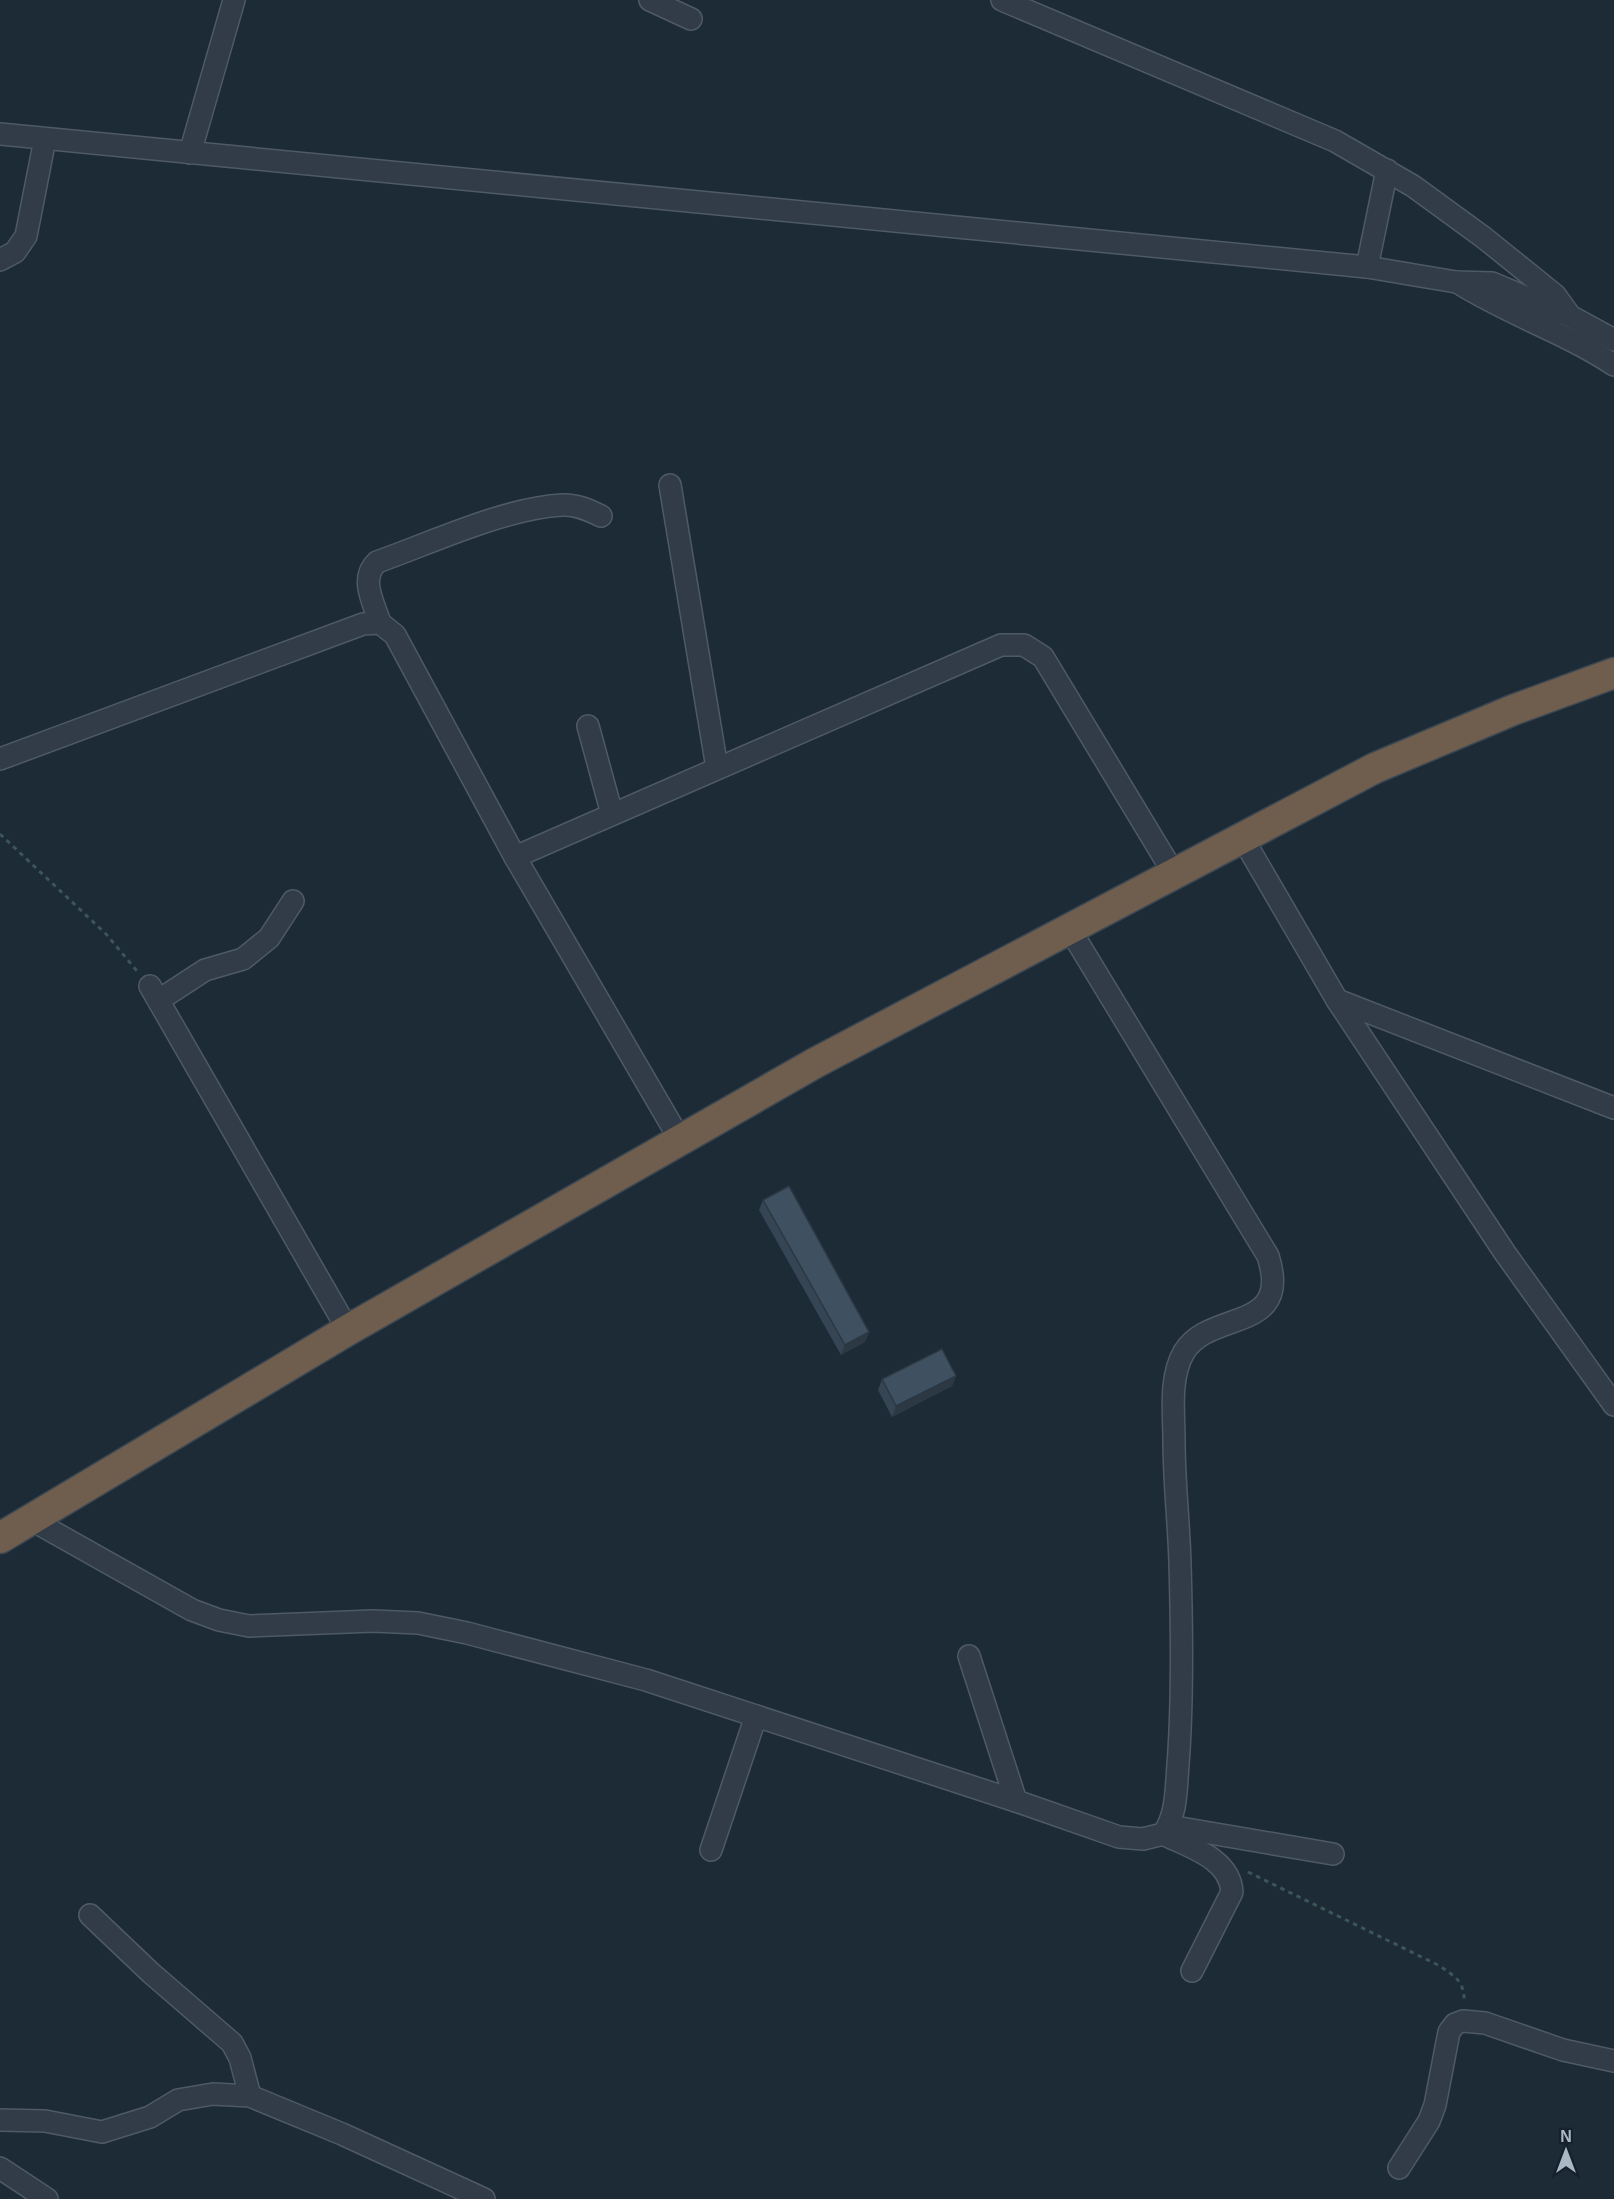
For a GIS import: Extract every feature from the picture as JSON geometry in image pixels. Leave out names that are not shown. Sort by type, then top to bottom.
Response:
[{"type":"highway","points":[[0,1538],[348,1330],[680,1138],[1068,928],[1375,768],[1513,710],[1614,673]]},
{"type":"street","points":[[190,153],[234,0]]},
{"type":"street","points":[[650,0],[692,19]]},
{"type":"street","points":[[1002,0],[1335,141],[1413,186],[1524,269],[1555,295],[1570,316]]},
{"type":"street","points":[[0,134],[1367,267],[1456,282],[1492,283],[1570,316],[1614,340]]},
{"type":"street","points":[[0,260],[15,252],[26,236],[45,139]]},
{"type":"street","points":[[1367,267],[1387,170]]},
{"type":"street","points":[[1456,282],[1490,303],[1564,335],[1614,365]]},
{"type":"street","points":[[670,485],[717,768]]},
{"type":"street","points":[[602,516],[582,507],[564,504],[537,508],[504,517],[377,562],[369,570],[367,581],[380,623],[395,635],[515,856],[680,1138]]},
{"type":"street","points":[[0,759],[363,624],[380,623]]},
{"type":"street","points":[[515,856],[1001,645],[1024,645],[1042,657],[1173,872]]},
{"type":"street","points":[[588,726],[612,814]]},
{"type":"street","points":[[1242,837],[1337,1000],[1506,1253],[1614,1405]]},
{"type":"street","points":[[293,901],[268,938],[243,959],[205,970],[155,993],[348,1330]]},
{"type":"street","points":[[1068,928],[1268,1256],[1273,1272],[1273,1288],[1266,1304],[1254,1314],[1202,1337],[1185,1350],[1177,1368],[1173,1390],[1180,1564],[1180,1729],[1174,1812],[1166,1830]]},
{"type":"street","points":[[1337,1000],[1614,1108]]},
{"type":"street","points":[[32,1520],[192,1610],[219,1620],[249,1626],[373,1621],[418,1623],[467,1633],[646,1680],[1017,1801],[1119,1837],[1143,1839],[1166,1830],[1333,1854]]},
{"type":"street","points":[[969,1656],[1017,1801]]},
{"type":"street","points":[[711,1850],[756,1716]]},
{"type":"street","points":[[1166,1830],[1225,1868],[1231,1879],[1232,1892],[1192,1971]]},
{"type":"street","points":[[90,1915],[151,1973],[232,2043],[240,2058],[250,2096]]},
{"type":"street","points":[[1399,2169],[1429,2121],[1435,2105],[1449,2032],[1455,2024],[1463,2021],[1485,2023],[1563,2050],[1614,2061]]},
{"type":"street","points":[[0,2120],[45,2121],[102,2132],[150,2117],[178,2100],[213,2094],[250,2096],[342,2134],[484,2199]]},
{"type":"street","points":[[0,2168],[47,2199]]},
{"type":"path","points":[[0,834],[106,934],[155,993]]},
{"type":"path","points":[[1211,1859],[1233,1864],[1459,1978],[1465,1992],[1463,2021]]},
{"type":"building","points":[[789,1186],[869,1332],[845,1345],[763,1200]]},
{"type":"building","points":[[942,1349],[956,1376],[896,1406],[882,1379]]}]
